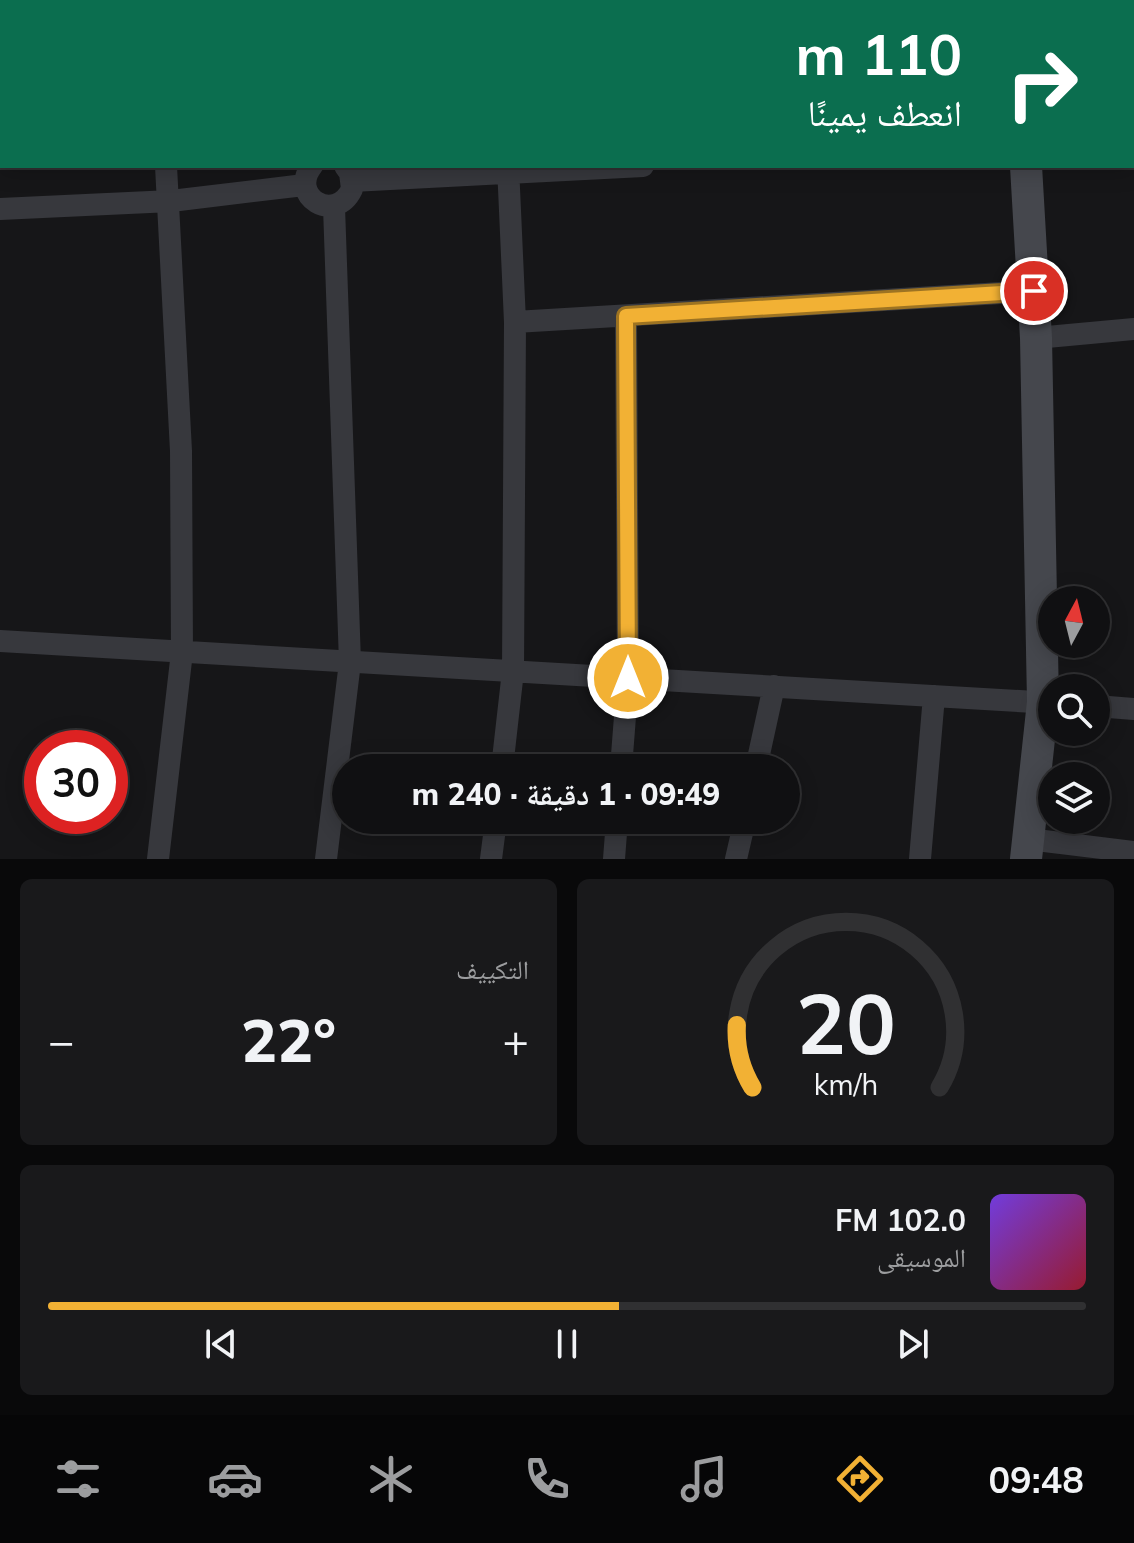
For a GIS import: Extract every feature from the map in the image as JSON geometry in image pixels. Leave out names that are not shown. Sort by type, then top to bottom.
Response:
[{"type":"street","points":[[158,859],[182,652],[181,451],[171,201],[166,168]]},
{"type":"street","points":[[334,207],[348,197],[348,174],[576,168]]},
{"type":"street","points":[[1026,168],[1036,338],[1047,674]]},
{"type":"street","points":[[504,754],[513,671],[515,322],[508,170]]},
{"type":"street","points":[[0,209],[171,201],[308,176],[311,200],[334,207]]},
{"type":"street","points":[[326,859],[350,662],[334,207]]},
{"type":"street","points":[[515,322],[1034,291]]},
{"type":"street","points":[[622,754],[628,678],[626,316]]},
{"type":"street","points":[[1036,338],[1134,329]]},
{"type":"street","points":[[0,641],[1038,701]]},
{"type":"street","points":[[759,754],[774,686]]},
{"type":"street","points":[[920,859],[934,696]]},
{"type":"street","points":[[1110,707],[1134,709]]},
{"type":"street","points":[[1042,746],[1027,849],[1134,852]]},
{"type":"street","points":[[491,859],[494,834]]},
{"type":"street","points":[[614,859],[616,834]]},
{"type":"street","points":[[736,859],[742,834]]},
{"type":"route","points":[[628,678],[626,316],[1034,291]]}]
